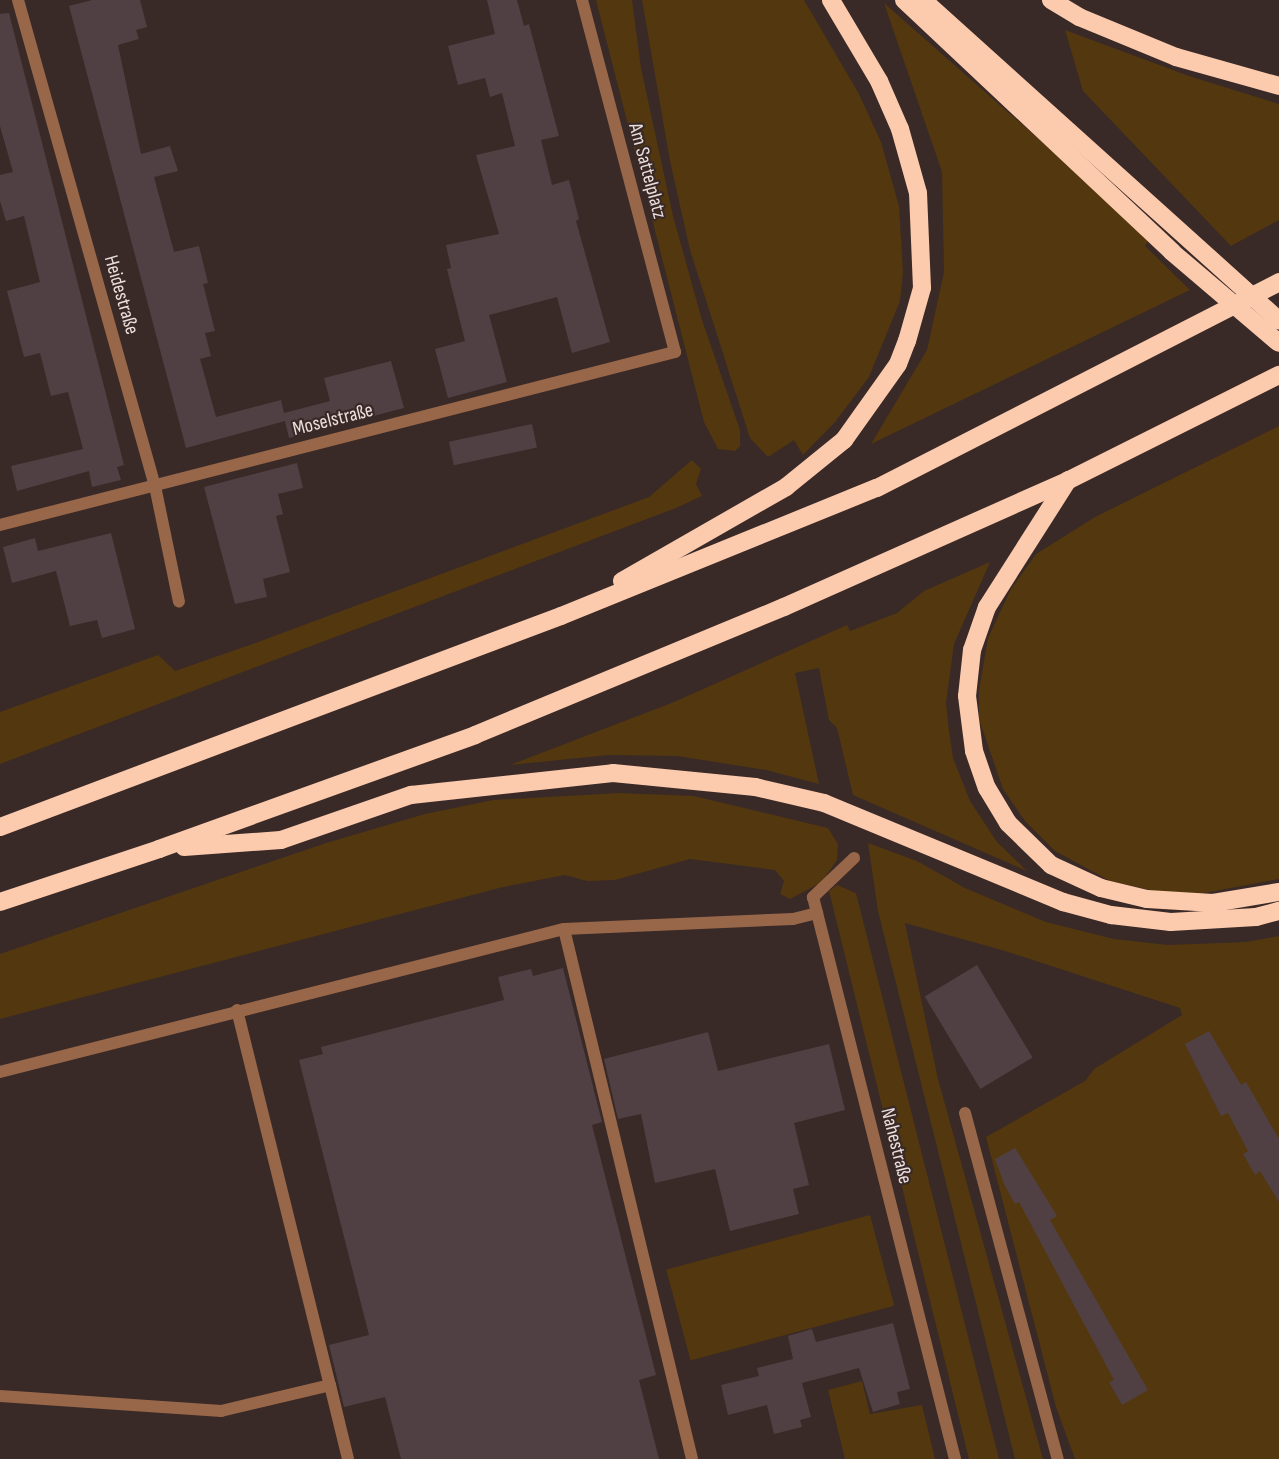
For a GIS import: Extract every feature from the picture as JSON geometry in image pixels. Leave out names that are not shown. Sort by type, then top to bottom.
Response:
[{"type":"highway","points":[[561,616],[786,487],[844,440],[898,364],[922,288],[918,193],[900,129],[879,81],[831,0]]},
{"type":"highway","points":[[904,0],[1172,252],[1279,343]]},
{"type":"highway","points":[[923,0],[1279,321]]},
{"type":"highway","points":[[1051,0],[1079,17],[1176,57],[1279,86]]},
{"type":"highway","points":[[0,826],[561,616],[877,488],[1279,282]]},
{"type":"highway","points":[[0,902],[159,849],[497,726],[784,607],[1068,480],[1279,375]]},
{"type":"highway","points":[[1068,480],[987,607],[972,650],[967,696],[974,752],[987,788],[1008,823],[1052,865],[1101,888],[1147,899],[1213,903],[1279,892]]},
{"type":"highway","points":[[159,849],[281,840],[411,795],[614,773],[755,787],[824,803],[859,815],[1063,902],[1111,915],[1171,922],[1256,917],[1279,911]]},
{"type":"street","name":"Heidestraße","points":[[18,0],[155,486],[178,602]]},
{"type":"street","name":"Am Sattelplatz","points":[[582,0],[675,352]]},
{"type":"street","name":"Moselstraße","points":[[0,525],[675,352]]},
{"type":"street","name":"Nahestraße","points":[[854,858],[813,897],[955,1459]]},
{"type":"street","points":[[0,1072],[237,1010],[564,929],[793,919],[818,913]]},
{"type":"street","points":[[564,929],[692,1459]]},
{"type":"street","points":[[237,1010],[348,1459]]},
{"type":"street","points":[[965,1113],[1058,1459]]},
{"type":"street","points":[[0,1396],[221,1411],[330,1385]]},
{"type":"shaded area","points":[[596,0],[632,0],[641,68],[673,216],[702,320],[740,430],[740,446],[735,451],[718,449],[704,422]]},
{"type":"shaded area","points":[[642,0],[804,0],[859,94],[881,142],[899,206],[903,272],[900,301],[869,377],[835,422],[803,455],[794,440],[768,457],[750,438],[690,250],[670,161]]},
{"type":"shaded area","points":[[884,3],[1150,237],[1145,246],[1190,290],[871,444],[927,350],[944,272],[942,172]]},
{"type":"shaded area","points":[[1065,30],[1189,76],[1279,104],[1279,220],[1231,246],[1083,91]]},
{"type":"shaded area","points":[[1279,426],[1279,879],[1199,894],[1168,894],[1110,881],[1055,851],[1025,821],[1003,789],[979,719],[979,690],[988,638],[1011,589],[1036,554],[1095,517]]},
{"type":"shaded area","points":[[692,460],[701,469],[696,484],[702,496],[676,508],[0,764],[0,712],[158,655],[175,671],[258,642],[649,497]]},
{"type":"shaded area","points":[[990,562],[954,644],[946,703],[949,731],[953,758],[970,801],[997,842],[1027,871],[853,795],[837,728],[829,720],[819,668],[795,673],[819,784],[766,770],[677,756],[609,755],[510,765],[674,702],[847,625],[850,631],[897,613],[924,591]]},
{"type":"shaded area","points":[[619,793],[694,796],[828,828],[838,844],[837,860],[822,882],[790,899],[780,894],[784,881],[775,870],[690,859],[615,880],[587,881],[565,875],[503,887],[0,1019],[0,954],[326,843],[425,814],[493,800]]},
{"type":"shaded area","points":[[868,843],[917,861],[965,888],[1046,922],[1114,939],[1168,945],[1247,942],[1279,936],[1279,1459],[1075,1459],[1056,1407],[986,1137],[1085,1081],[1094,1069],[1182,1015],[1180,1008],[1005,951],[905,923],[938,1079],[1043,1459],[1015,1459],[878,911]]},
{"type":"shaded area","points":[[837,885],[856,893],[999,1459],[969,1459],[829,891]]},
{"type":"shaded area","points":[[870,1215],[894,1306],[691,1360],[666,1270]]},
{"type":"shaded area","points":[[862,1381],[870,1414],[922,1405],[935,1459],[845,1459],[828,1390]]},
{"type":"building","points":[[92,0],[140,0],[147,27],[136,30],[139,39],[118,45],[141,154],[170,146],[178,171],[154,177],[174,252],[199,246],[208,283],[203,284],[215,331],[205,333],[211,356],[200,359],[216,417],[281,400],[284,413],[330,401],[324,378],[391,361],[404,408],[289,438],[285,421],[186,448],[69,6]]},
{"type":"building","points":[[487,0],[517,0],[524,26],[529,24],[559,136],[541,140],[552,185],[569,180],[579,219],[576,221],[610,342],[572,353],[557,297],[489,315],[507,382],[448,398],[435,349],[465,341],[447,269],[451,268],[446,245],[499,234],[476,155],[515,146],[502,93],[490,97],[485,78],[458,85],[448,46],[495,34]]},
{"type":"building","points":[[9,13],[124,465],[117,467],[121,480],[92,487],[89,471],[17,491],[11,466],[83,449],[68,392],[51,396],[40,353],[24,357],[7,291],[40,282],[24,216],[6,221],[0,201],[0,175],[13,172],[0,126],[0,14]]},
{"type":"building","points":[[532,424],[537,447],[454,465],[449,442]]},
{"type":"building","points":[[297,463],[303,488],[278,494],[283,514],[276,516],[290,572],[263,579],[267,597],[235,604],[204,487]]},
{"type":"building","points":[[111,533],[135,629],[102,638],[97,620],[70,626],[56,571],[12,583],[3,547],[35,538],[38,551]]},
{"type":"building","points":[[977,965],[1033,1058],[980,1089],[925,996]]},
{"type":"building","points":[[563,968],[602,1122],[592,1125],[656,1375],[639,1380],[659,1459],[401,1459],[385,1397],[344,1407],[329,1345],[369,1335],[299,1060],[323,1054],[321,1047],[504,1000],[498,977],[531,969],[533,976]]},
{"type":"building","points":[[1209,1031],[1241,1085],[1246,1082],[1279,1139],[1279,1202],[1260,1171],[1255,1175],[1243,1154],[1248,1151],[1228,1113],[1221,1116],[1185,1044]]},
{"type":"building","points":[[708,1032],[718,1071],[829,1044],[845,1110],[794,1123],[809,1185],[793,1189],[799,1214],[730,1231],[715,1169],[655,1183],[641,1114],[618,1119],[604,1059]]},
{"type":"building","points":[[1015,1148],[1057,1216],[1050,1220],[1148,1390],[1122,1405],[1109,1382],[1114,1380],[1019,1202],[1015,1204],[1005,1186],[995,1159]]},
{"type":"building","points":[[893,1323],[910,1389],[897,1392],[900,1404],[873,1412],[859,1368],[802,1383],[811,1417],[800,1420],[802,1427],[774,1434],[767,1405],[728,1415],[721,1385],[759,1376],[757,1368],[793,1359],[788,1336],[812,1329],[816,1342]]}]
